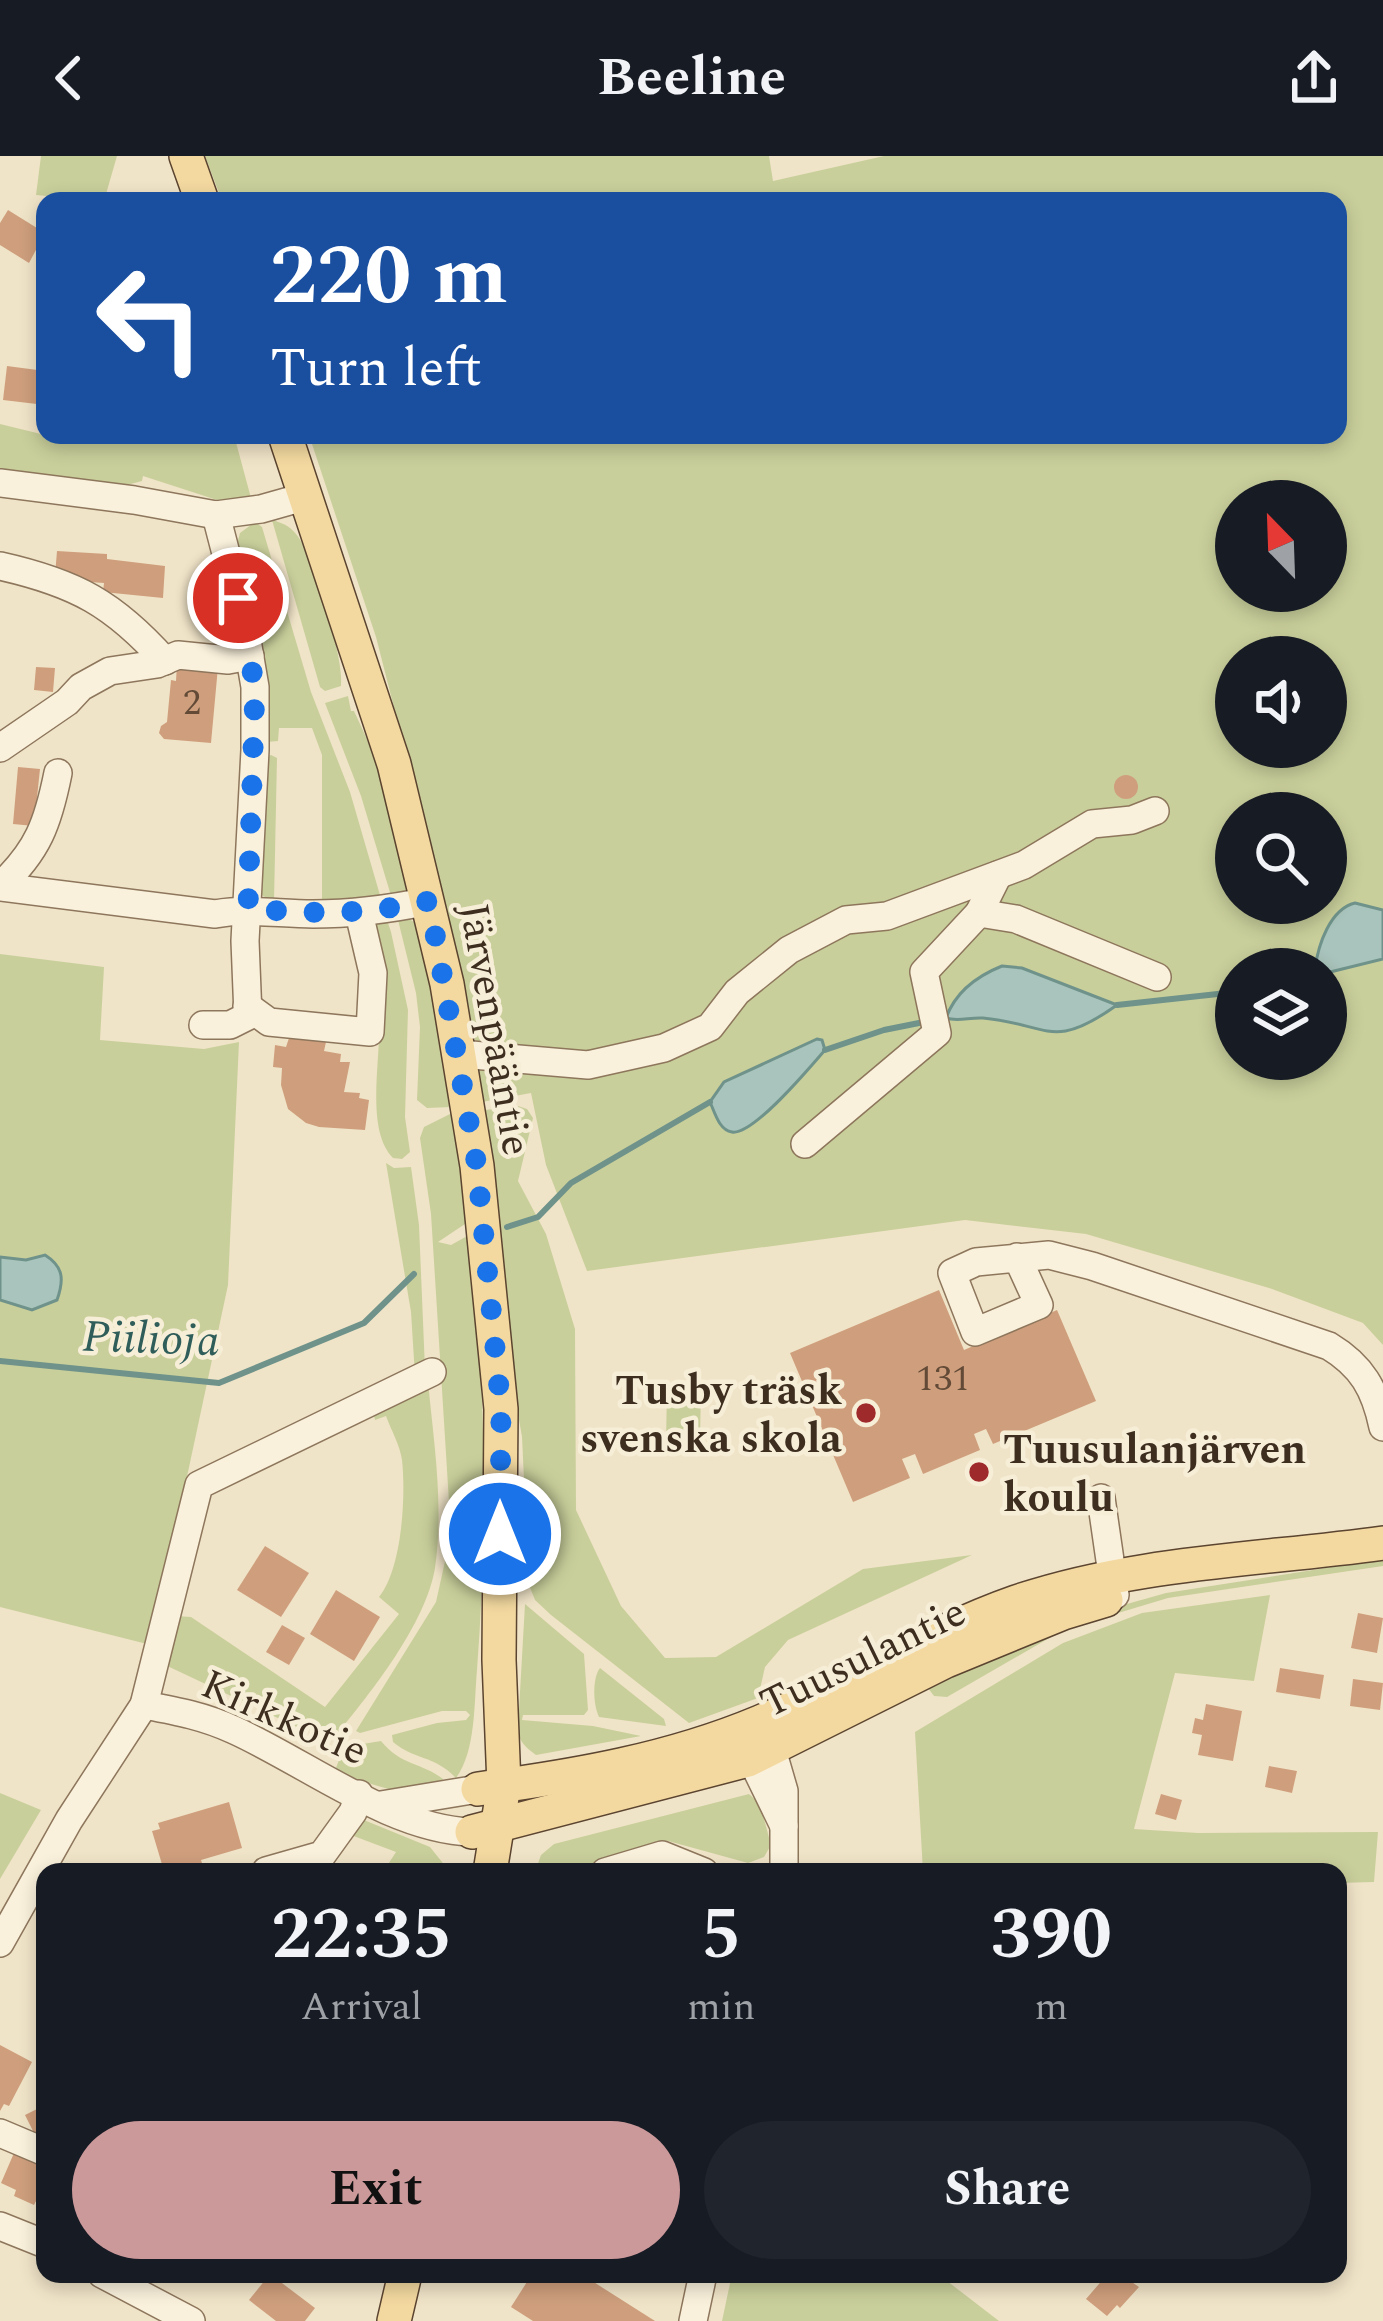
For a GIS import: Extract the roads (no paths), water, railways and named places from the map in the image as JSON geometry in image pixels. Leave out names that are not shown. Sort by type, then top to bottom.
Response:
[{"type":"main road","points":[[186,156],[199,192]]},
{"type":"main road","name":"Järvenpääntie","points":[[288,444],[382,723],[429,901],[477,1166],[501,1408],[499,1660],[491,1787],[486,1829],[475,1863]]},
{"type":"main road","name":"Tuusulantie","points":[[486,1829],[756,1740],[1013,1603],[1114,1588],[1195,1562],[1383,1543]]},
{"type":"main road","name":"Tuusulantie","points":[[491,1787],[609,1770],[756,1740]]},
{"type":"main road","name":"Järvenpääntie","points":[[486,1829],[489,1863]]},
{"type":"main road","points":[[394,2321],[404,2283]]},
{"type":"street","points":[[0,483],[216,515],[307,496]]},
{"type":"street","points":[[202,1025],[230,1025],[248,1016],[244,941],[255,687],[216,515]]},
{"type":"street","points":[[0,566],[93,596],[130,622],[165,661]]},
{"type":"street","points":[[0,748],[67,702],[80,687],[110,671],[178,656],[229,660],[250,656]]},
{"type":"street","points":[[0,886],[20,868],[46,828],[58,773]]},
{"type":"street","points":[[460,1054],[588,1065],[664,1048],[710,1027],[737,992],[789,950],[846,920],[887,916],[1024,865],[1093,824],[1132,820],[1155,811]]},
{"type":"street","points":[[805,1144],[934,1021],[924,973],[979,913],[998,875]]},
{"type":"street","points":[[0,886],[215,914],[248,908],[298,914],[359,913],[429,901]]},
{"type":"street","points":[[248,1006],[269,1022],[370,1032],[373,973],[359,913]]},
{"type":"street","points":[[979,913],[1016,919],[1157,977]]},
{"type":"street","points":[[1017,1257],[1049,1256],[1091,1266],[1329,1346],[1353,1360],[1372,1386],[1383,1427]]},
{"type":"street","points":[[144,1705],[199,1485],[432,1372]]},
{"type":"street","points":[[1101,1498],[1114,1588]]},
{"type":"street","name":"Kirkkotie","points":[[44,1863],[144,1705],[194,1714],[234,1730],[442,1831],[486,1829]]},
{"type":"street","points":[[756,1740],[786,1830],[784,1863]]},
{"type":"street","name":"Kirkkotie","points":[[370,1800],[491,1787]]},
{"type":"street","points":[[292,1863],[322,1855],[353,1812],[370,1800]]},
{"type":"street","points":[[637,1863],[662,1856],[680,1863]]},
{"type":"street","name":"Kirkkotie","points":[[2,1934],[36,1876]]},
{"type":"street","points":[[0,2133],[36,2148]]},
{"type":"street","points":[[0,2226],[36,2240]]},
{"type":"street","points":[[119,2283],[191,2321]]},
{"type":"street","points":[[693,2321],[701,2283]]},
{"type":"water","points":[[1355,903],[1383,910],[1383,959],[1347,968],[1347,948],[1320,948],[1330,924],[1347,924],[1347,907]]},
{"type":"water","points":[[1002,966],[1022,968],[1117,1005],[1078,1028],[1063,1031],[983,1018],[946,1018],[968,986]]},
{"type":"water","points":[[817,1039],[825,1050],[767,1112],[741,1130],[724,1128],[710,1102],[724,1082]]},
{"type":"water","points":[[45,1255],[61,1274],[57,1300],[32,1310],[0,1300],[0,1257],[26,1260]]},
{"type":"waterway","points":[[1117,1005],[1215,994]]},
{"type":"waterway","points":[[825,1050],[924,1022]]},
{"type":"waterway","points":[[507,1227],[538,1217],[571,1183],[710,1102]]},
{"type":"waterway","name":"Piilioja","points":[[0,1361],[219,1383],[364,1323],[414,1274]]},
{"type":"place","name":"Tusby träsk svenska skola","points":[[866,1413]]},
{"type":"place","name":"Tuusulanjärven koulu","points":[[979,1472]]}]
